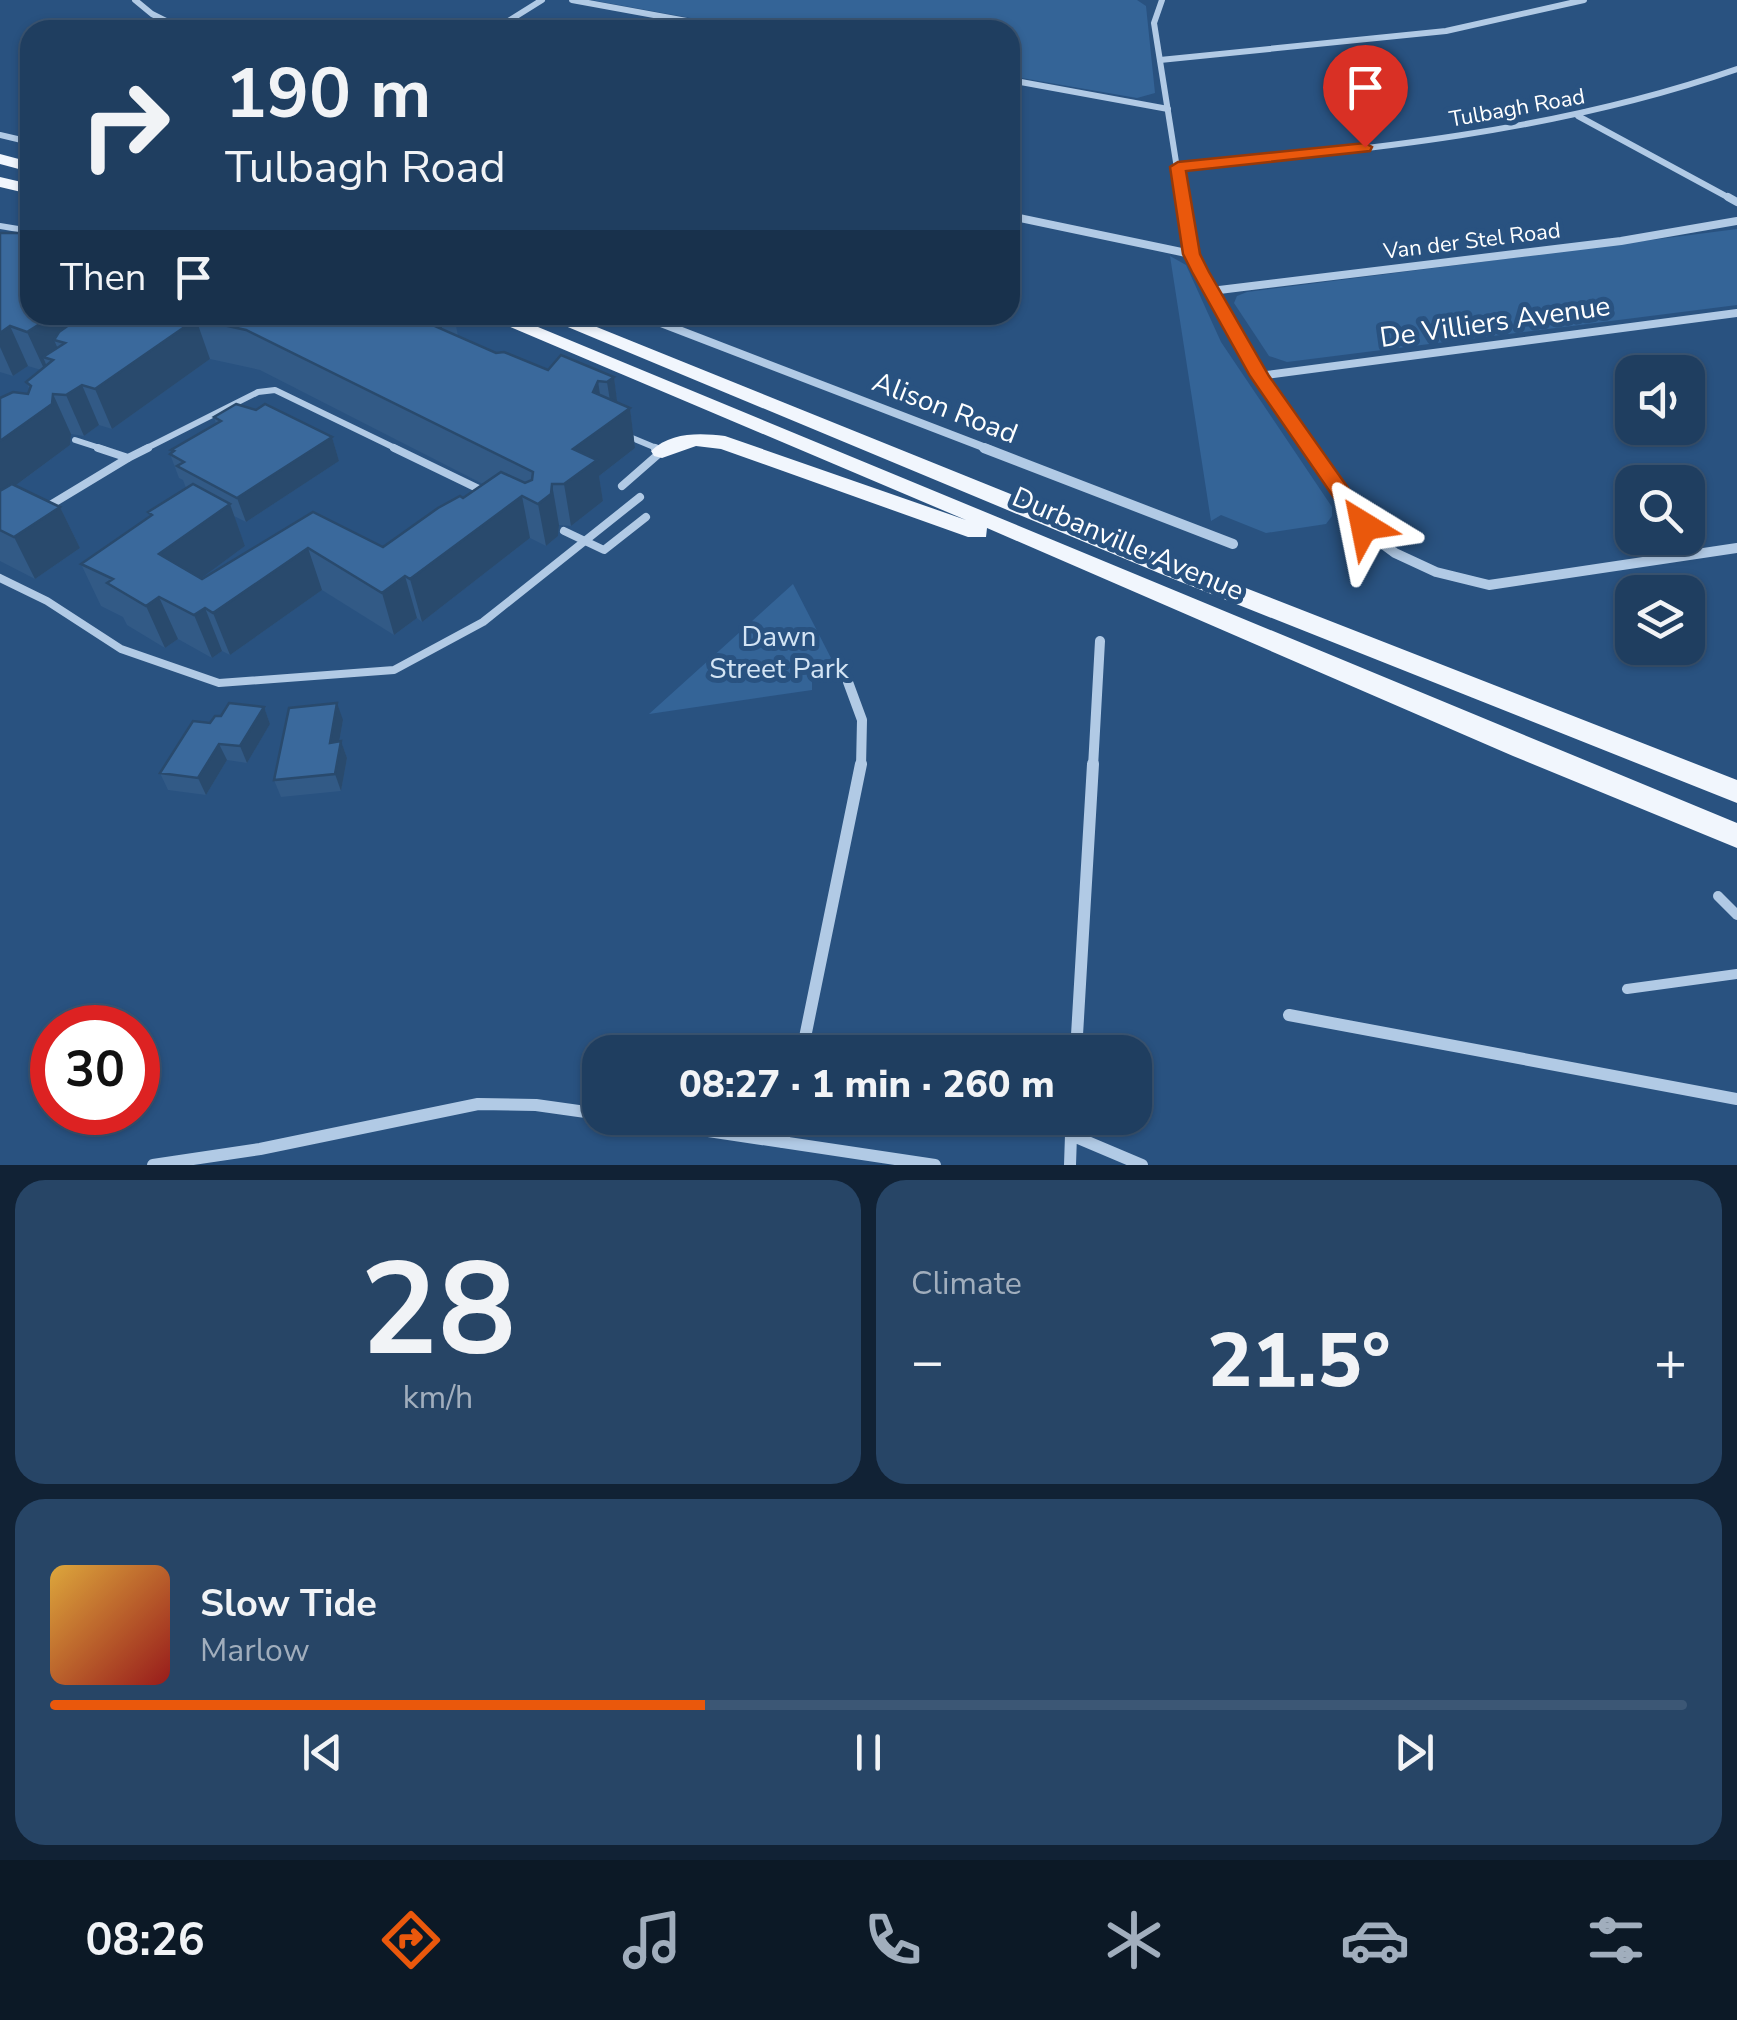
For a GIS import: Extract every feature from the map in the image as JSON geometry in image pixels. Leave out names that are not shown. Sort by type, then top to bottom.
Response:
[{"type":"main road","name":"Durbanville Avenue","points":[[516,325],[1107,569],[1523,749],[1737,836]]},
{"type":"main road","name":"Durbanville Avenue","points":[[574,325],[1175,570],[1737,792]]},
{"type":"main road","points":[[662,451],[694,439],[714,440],[1012,545],[1107,569]]},
{"type":"street","points":[[135,0],[164,20]]},
{"type":"street","points":[[510,20],[542,0]]},
{"type":"street","points":[[572,0],[681,20]]},
{"type":"street","points":[[1162,0],[1154,17],[1191,254],[1259,376],[1364,526],[1383,544],[1420,566],[1470,582],[1510,584],[1737,548]]},
{"type":"street","points":[[1160,60],[1446,31],[1584,0]]},
{"type":"street","name":"Tulbagh Road","points":[[1178,167],[1436,140],[1577,116],[1678,91],[1737,69]]},
{"type":"street","points":[[1020,82],[1168,108]]},
{"type":"street","points":[[1577,116],[1737,202]]},
{"type":"street","points":[[1020,218],[1191,254]]},
{"type":"street","name":"Van der Stel Road","points":[[1210,291],[1621,241],[1737,222]]},
{"type":"street","name":"De Villiers Avenue","points":[[1259,376],[1737,313]]},
{"type":"street","name":"Alison Road","points":[[666,325],[1233,544]]},
{"type":"street","points":[[1077,1035],[1100,641]]},
{"type":"street","points":[[806,1035],[864,757],[862,720],[848,682]]},
{"type":"street","points":[[1289,1015],[1737,1098]]},
{"type":"street","points":[[153,1165],[260,1149],[478,1104],[536,1104],[582,1111]]},
{"type":"street","points":[[736,1135],[935,1165]]},
{"type":"street","points":[[783,1142],[784,1135]]},
{"type":"street","points":[[1070,1165],[1071,1135],[1142,1165]]},
{"type":"lane","points":[[34,515],[128,458],[258,392],[275,390],[499,500]]},
{"type":"lane","points":[[620,433],[662,451],[622,486]]},
{"type":"lane","points":[[75,440],[128,458]]},
{"type":"lane","points":[[0,578],[47,602],[121,649],[219,683],[394,670],[483,622],[640,497]]},
{"type":"lane","points":[[564,532],[604,550],[646,517]]},
{"type":"lane","points":[[1718,896],[1737,914]]},
{"type":"lane","points":[[1627,989],[1737,974]]},
{"type":"green space","points":[[591,0],[1137,0],[1146,6],[1155,93],[1137,98],[1020,78],[1020,20],[702,20]]},
{"type":"green space","points":[[1737,229],[1737,305],[1287,362],[1269,356],[1234,303],[1237,296],[1247,292]]},
{"type":"green space","points":[[1170,256],[1186,265],[1221,342],[1332,507],[1326,524],[1266,533],[1221,515],[1211,521]]},
{"type":"green space","name":"Dawn Street Park","points":[[793,584],[831,658],[812,674],[812,690],[649,714]]},
{"type":"building","points":[[0,233],[20,233],[20,325],[38,325],[27,332],[10,326],[0,333]]},
{"type":"building","points":[[69,325],[187,325],[95,389],[82,385],[66,395],[53,394],[52,404],[0,441],[0,398],[13,392],[28,394],[31,386],[26,382],[53,360],[43,357],[65,343],[54,340]]},
{"type":"building","points":[[223,325],[432,325],[496,353],[504,352],[548,370],[561,355],[614,377],[607,382],[598,381],[593,392],[630,408],[573,449],[597,460],[564,484],[552,484],[551,494],[538,504],[522,496],[410,579],[405,576],[382,593],[308,548],[213,613],[205,608],[194,615],[159,597],[146,606],[107,583],[113,579],[81,564],[152,515],[148,512],[193,484],[230,504],[159,554],[202,579],[313,512],[383,547],[438,508],[463,498],[501,472],[525,483],[532,480],[533,472],[246,330]]},
{"type":"building","points":[[236,404],[256,410],[265,404],[332,437],[237,498],[177,466],[184,462],[170,454],[221,421],[214,417]]},
{"type":"building","points":[[12,484],[60,507],[14,537],[0,530],[0,491]]},
{"type":"building","points":[[229,703],[264,707],[240,746],[219,744],[198,778],[160,773],[193,721],[210,723],[215,716],[221,716]]},
{"type":"building","points":[[337,703],[330,743],[341,741],[335,774],[274,780],[289,708]]},
{"type":"route","points":[[1364,526],[1259,376],[1200,272],[1191,254],[1178,167],[1365,147]]}]
